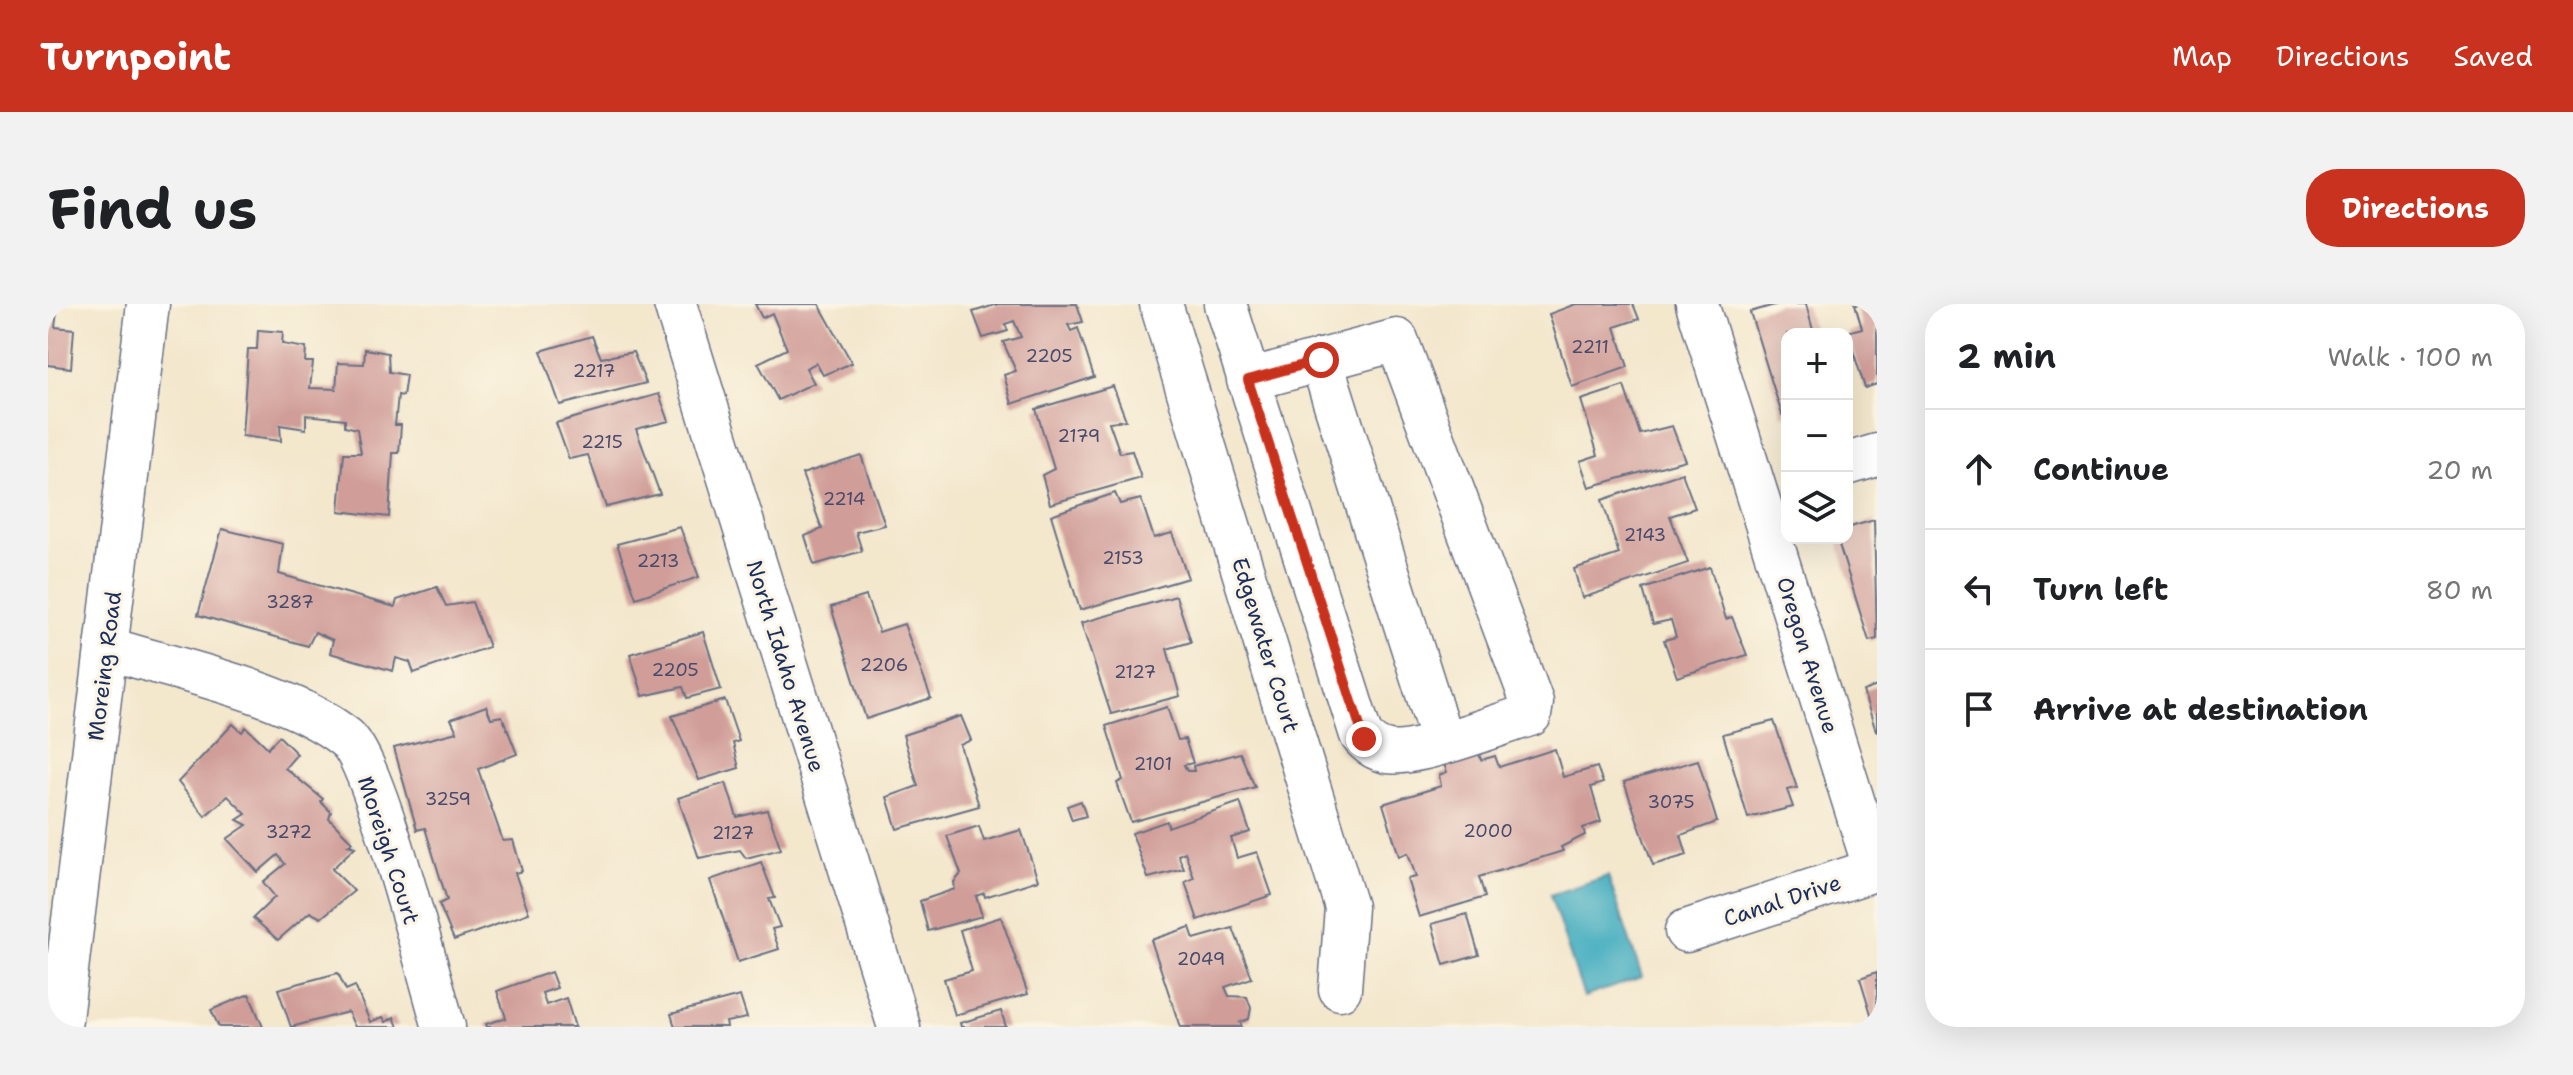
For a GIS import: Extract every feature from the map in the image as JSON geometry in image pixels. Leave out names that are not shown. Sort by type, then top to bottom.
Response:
[{"type":"street","name":"Moreing Road","points":[[60,1027],[148,304]]},
{"type":"street","name":"North Idaho Avenue","points":[[675,304],[899,1027]]},
{"type":"street","name":"Edgewater Court","points":[[1161,304],[1346,907],[1340,989]]},
{"type":"street","points":[[1225,304],[1248,380],[1361,735],[1374,747],[1398,752],[1530,715],[1532,702],[1397,340],[1248,380]]},
{"type":"street","name":"Oregon Avenue","points":[[1697,304],[1772,487],[1876,869]]},
{"type":"street","points":[[1321,360],[1442,741]]},
{"type":"street","points":[[1853,462],[1877,455]]},
{"type":"street","name":"Moreigh Court","points":[[106,648],[295,707],[348,740],[378,802],[444,1027]]},
{"type":"street","name":"Canal Drive","points":[[1686,931],[1876,869]]},
{"type":"water","points":[[1608,876],[1642,977],[1584,997],[1550,895]]},
{"type":"building","points":[[755,304],[819,304],[852,363],[823,375],[816,363],[806,368],[814,383],[778,400],[758,363],[787,349],[772,313],[762,318]]},
{"type":"building","points":[[998,304],[1077,304],[1083,322],[1068,325],[1071,331],[1078,328],[1094,377],[1012,404],[1004,375],[1016,371],[1003,342],[1021,337],[1014,321],[1005,324],[1008,331],[983,338],[973,312]]},
{"type":"building","points":[[1576,304],[1633,304],[1639,319],[1615,327],[1628,367],[1572,387],[1549,314]]},
{"type":"building","points":[[1778,304],[1806,304],[1812,328],[1781,328],[1781,412],[1750,312]]},
{"type":"building","points":[[1855,304],[1877,304],[1877,384],[1865,388],[1853,351],[1853,330],[1862,328]]},
{"type":"building","points":[[48,311],[57,312],[55,327],[74,329],[71,368],[48,365]]},
{"type":"building","points":[[258,330],[283,332],[282,344],[306,348],[305,362],[313,362],[310,388],[336,389],[338,363],[364,364],[365,349],[388,353],[389,372],[406,375],[403,396],[398,395],[395,425],[401,425],[399,453],[393,453],[389,517],[339,511],[344,453],[361,453],[357,429],[345,426],[345,419],[306,415],[306,429],[280,425],[281,441],[242,436],[248,349],[257,349]]},
{"type":"building","points":[[592,336],[601,358],[633,352],[646,383],[560,405],[541,351]]},
{"type":"building","points":[[1113,386],[1126,420],[1109,422],[1120,453],[1132,451],[1141,478],[1050,504],[1042,475],[1054,469],[1036,409]]},
{"type":"building","points":[[1624,386],[1640,434],[1672,426],[1685,460],[1589,487],[1580,461],[1598,455],[1581,400]]},
{"type":"building","points":[[659,394],[669,421],[636,429],[660,494],[606,507],[588,455],[569,459],[556,423]]},
{"type":"building","points":[[861,455],[885,525],[856,532],[862,551],[814,565],[805,536],[822,529],[802,474]]},
{"type":"building","points":[[1682,473],[1695,508],[1670,516],[1688,563],[1582,598],[1574,569],[1619,554],[1602,500]]},
{"type":"building","points":[[1115,493],[1120,504],[1141,499],[1154,538],[1172,533],[1188,578],[1080,610],[1051,515]]},
{"type":"building","points":[[1874,520],[1877,639],[1869,641],[1839,544],[1853,544],[1853,526]]},
{"type":"building","points":[[680,527],[699,577],[636,598],[617,544]]},
{"type":"building","points":[[222,529],[283,544],[279,574],[395,607],[397,600],[437,587],[446,606],[472,602],[489,647],[414,673],[410,662],[396,658],[393,671],[330,653],[333,640],[315,632],[308,646],[198,615]]},
{"type":"building","points":[[1710,567],[1726,619],[1732,617],[1747,655],[1677,677],[1664,640],[1676,637],[1671,620],[1653,624],[1643,589]]},
{"type":"building","points":[[866,596],[879,632],[904,624],[931,698],[866,719],[831,607]]},
{"type":"building","points":[[1176,596],[1191,642],[1167,649],[1180,696],[1111,714],[1081,623]]},
{"type":"building","points":[[703,632],[721,689],[687,698],[683,687],[643,696],[630,654]]},
{"type":"building","points":[[1877,686],[1877,731],[1876,731],[1863,691]]},
{"type":"building","points":[[725,700],[739,741],[733,743],[739,768],[699,780],[672,716]]},
{"type":"building","points":[[486,706],[491,718],[502,716],[517,754],[478,769],[503,841],[513,840],[522,871],[515,873],[529,913],[454,940],[439,904],[447,900],[425,828],[417,830],[394,748],[457,732],[451,719]]},
{"type":"building","points":[[1167,707],[1178,740],[1185,739],[1193,763],[1184,765],[1187,771],[1194,771],[1193,766],[1240,753],[1255,787],[1131,822],[1117,783],[1123,780],[1106,726]]},
{"type":"building","points":[[961,716],[971,740],[960,745],[979,806],[897,829],[887,797],[918,786],[903,735]]},
{"type":"building","points":[[1774,721],[1797,788],[1787,790],[1793,807],[1748,818],[1723,734]]},
{"type":"building","points":[[233,724],[242,732],[246,727],[268,748],[279,736],[297,754],[285,768],[323,799],[321,802],[331,812],[329,819],[352,842],[348,845],[355,847],[332,869],[354,891],[321,918],[310,912],[278,940],[253,918],[275,897],[263,882],[285,864],[278,855],[258,872],[227,839],[247,825],[237,820],[246,814],[228,796],[205,816],[178,782]]},
{"type":"building","points":[[1555,749],[1563,777],[1597,767],[1603,783],[1591,787],[1601,822],[1583,828],[1585,835],[1561,847],[1563,851],[1479,877],[1485,897],[1419,917],[1407,879],[1416,877],[1408,853],[1399,856],[1383,804],[1441,786],[1439,775],[1447,772],[1444,764],[1479,754],[1481,760],[1495,756],[1499,767]]},
{"type":"building","points":[[1698,760],[1717,822],[1681,835],[1687,855],[1653,865],[1624,782]]},
{"type":"building","points":[[726,783],[737,817],[767,810],[781,849],[746,858],[740,850],[699,858],[678,798]]},
{"type":"building","points":[[1081,801],[1086,816],[1072,820],[1067,806]]},
{"type":"building","points":[[1240,802],[1250,832],[1231,838],[1237,858],[1257,852],[1272,895],[1198,920],[1185,882],[1194,878],[1185,852],[1178,855],[1184,869],[1148,878],[1132,833],[1167,821],[1168,827]]},
{"type":"building","points":[[979,826],[984,841],[1021,830],[1038,880],[985,897],[984,893],[976,896],[982,916],[928,931],[920,901],[955,889],[954,882],[961,874],[947,836]]},
{"type":"building","points":[[761,862],[775,898],[769,899],[780,927],[772,929],[779,949],[738,962],[710,880]]},
{"type":"building","points":[[1467,914],[1479,955],[1444,965],[1432,924]]},
{"type":"building","points":[[1001,917],[1028,994],[955,1015],[944,979],[972,971],[960,930]]},
{"type":"building","points":[[1190,927],[1194,939],[1233,928],[1252,978],[1225,987],[1229,996],[1247,997],[1251,1008],[1249,1019],[1240,1022],[1242,1027],[1180,1027],[1151,940]]},
{"type":"building","points":[[551,972],[557,988],[542,993],[546,1005],[566,998],[575,1027],[487,1027],[486,1024],[506,1018],[497,991]]},
{"type":"building","points":[[1877,972],[1877,1027],[1875,1027],[1860,978]]},
{"type":"building","points":[[338,973],[346,990],[355,986],[370,1022],[383,1017],[386,1022],[394,1017],[398,1027],[355,1027],[348,1012],[291,1027],[278,989]]},
{"type":"building","points":[[249,994],[263,1027],[219,1027],[211,1010]]},
{"type":"building","points":[[740,996],[747,1018],[726,1022],[727,1027],[675,1027],[671,1014]]},
{"type":"building","points":[[1001,1011],[1006,1027],[961,1027],[960,1023]]},
{"type":"route","points":[[1321,360],[1248,380],[1364,739]]}]
